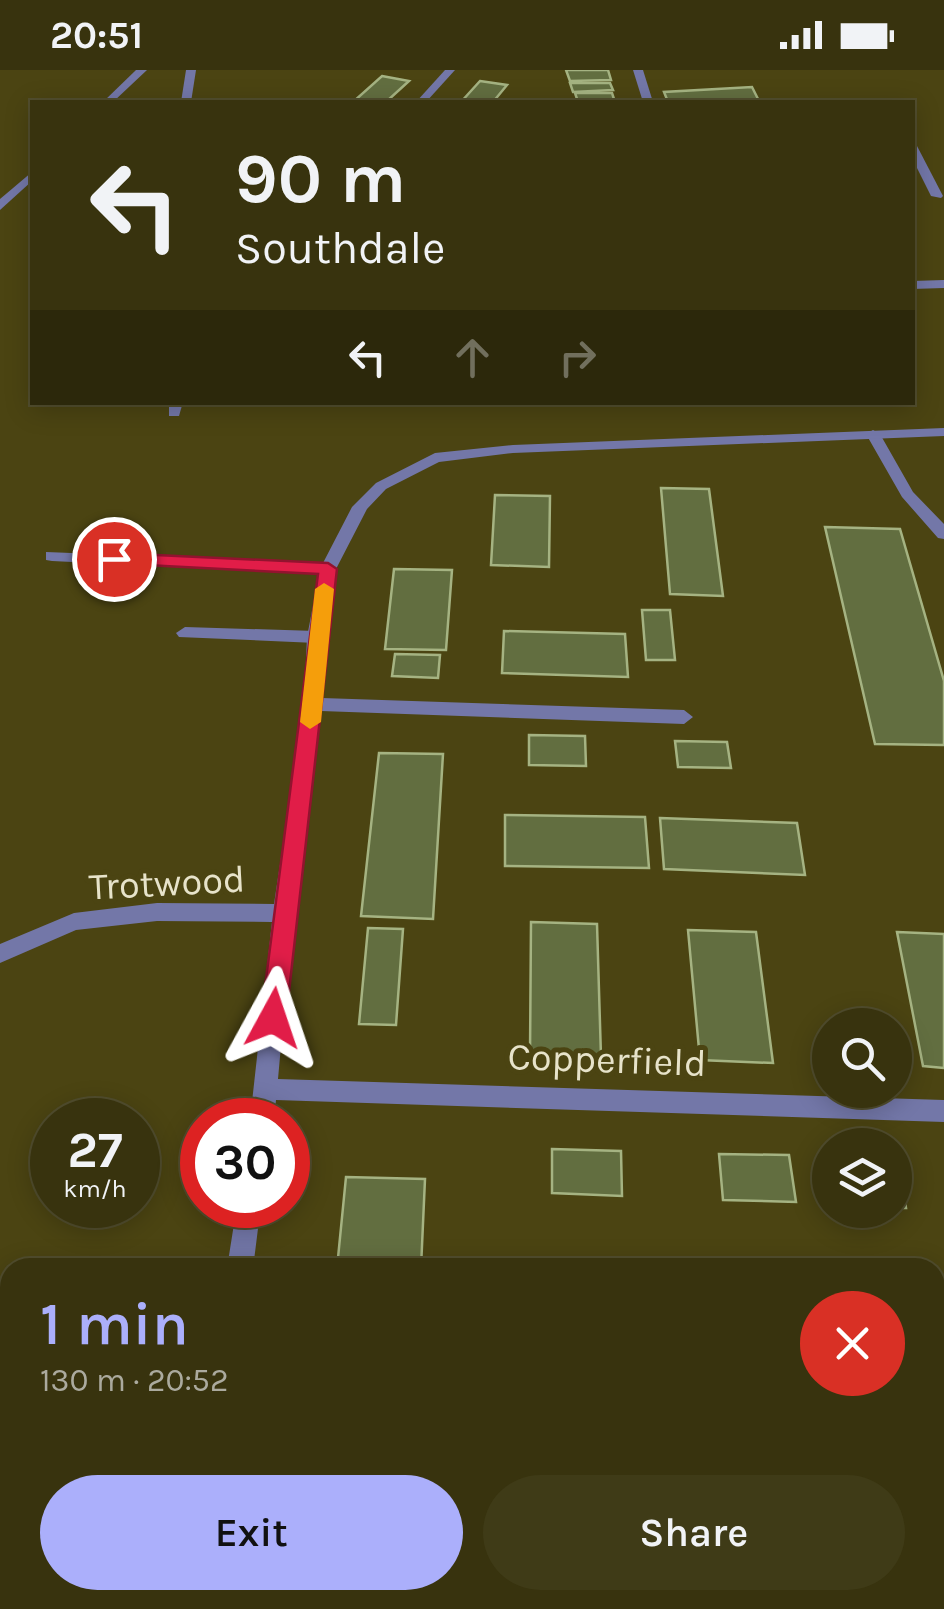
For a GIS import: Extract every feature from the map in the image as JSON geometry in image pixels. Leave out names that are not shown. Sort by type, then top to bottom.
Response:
[{"type":"street","points":[[110,100],[142,70]]},
{"type":"street","points":[[186,100],[192,70]]},
{"type":"street","points":[[423,100],[450,70]]},
{"type":"street","points":[[638,70],[647,100]]},
{"type":"street","points":[[915,152],[937,196]]},
{"type":"street","points":[[0,206],[30,177]]},
{"type":"street","points":[[915,286],[944,284]]},
{"type":"street","points":[[265,1098],[283,912],[313,704],[316,637],[328,569],[360,506],[380,486],[435,458],[513,448],[944,432]]},
{"type":"street","points":[[873,434],[908,494],[944,534]]},
{"type":"street","points":[[52,556],[328,569]]},
{"type":"street","points":[[185,633],[316,637]]},
{"type":"street","points":[[313,704],[684,717]]},
{"type":"street","name":"Trotwood","points":[[0,954],[74,922],[157,912],[283,912]]},
{"type":"street","name":"Copperfield","points":[[266,1089],[944,1111]]},
{"type":"street","points":[[242,1258],[246,1228]]},
{"type":"building","points":[[566,70],[608,70],[611,80],[570,81]]},
{"type":"building","points":[[382,76],[409,81],[388,100],[355,100]]},
{"type":"building","points":[[480,81],[507,85],[495,100],[463,100]]},
{"type":"building","points":[[570,83],[610,83],[613,90],[573,92]]},
{"type":"building","points":[[752,87],[758,100],[667,100],[664,92]]},
{"type":"building","points":[[575,93],[612,93],[614,100],[577,100]]},
{"type":"building","points":[[661,488],[709,489],[723,596],[670,594]]},
{"type":"building","points":[[495,495],[550,496],[549,567],[491,565]]},
{"type":"building","points":[[825,527],[900,529],[944,681],[944,745],[875,744]]},
{"type":"building","points":[[394,569],[452,570],[446,650],[385,649]]},
{"type":"building","points":[[642,610],[670,610],[675,660],[646,660]]},
{"type":"building","points":[[504,631],[625,634],[628,677],[502,673]]},
{"type":"building","points":[[395,654],[440,655],[438,678],[392,676]]},
{"type":"building","points":[[529,735],[585,736],[586,766],[529,765]]},
{"type":"building","points":[[675,741],[727,742],[731,768],[678,767]]},
{"type":"building","points":[[379,753],[443,754],[433,919],[361,916]]},
{"type":"building","points":[[505,815],[645,817],[649,868],[505,866]]},
{"type":"building","points":[[660,818],[797,823],[805,875],[664,869]]},
{"type":"building","points":[[531,922],[597,924],[601,1057],[530,1055]]},
{"type":"building","points":[[368,928],[403,929],[396,1025],[359,1024]]},
{"type":"building","points":[[688,930],[756,932],[773,1063],[700,1060]]},
{"type":"building","points":[[897,932],[944,934],[944,1068],[923,1066]]},
{"type":"building","points":[[552,1149],[621,1151],[622,1196],[552,1193]]},
{"type":"building","points":[[719,1154],[789,1155],[796,1202],[723,1200]]},
{"type":"building","points":[[346,1177],[425,1179],[421,1258],[338,1258]]},
{"type":"slow traffic","points":[[310,722],[324,589]]},
{"type":"route","points":[[114,559],[328,569],[316,637],[313,704],[283,912],[273,1018]]}]
